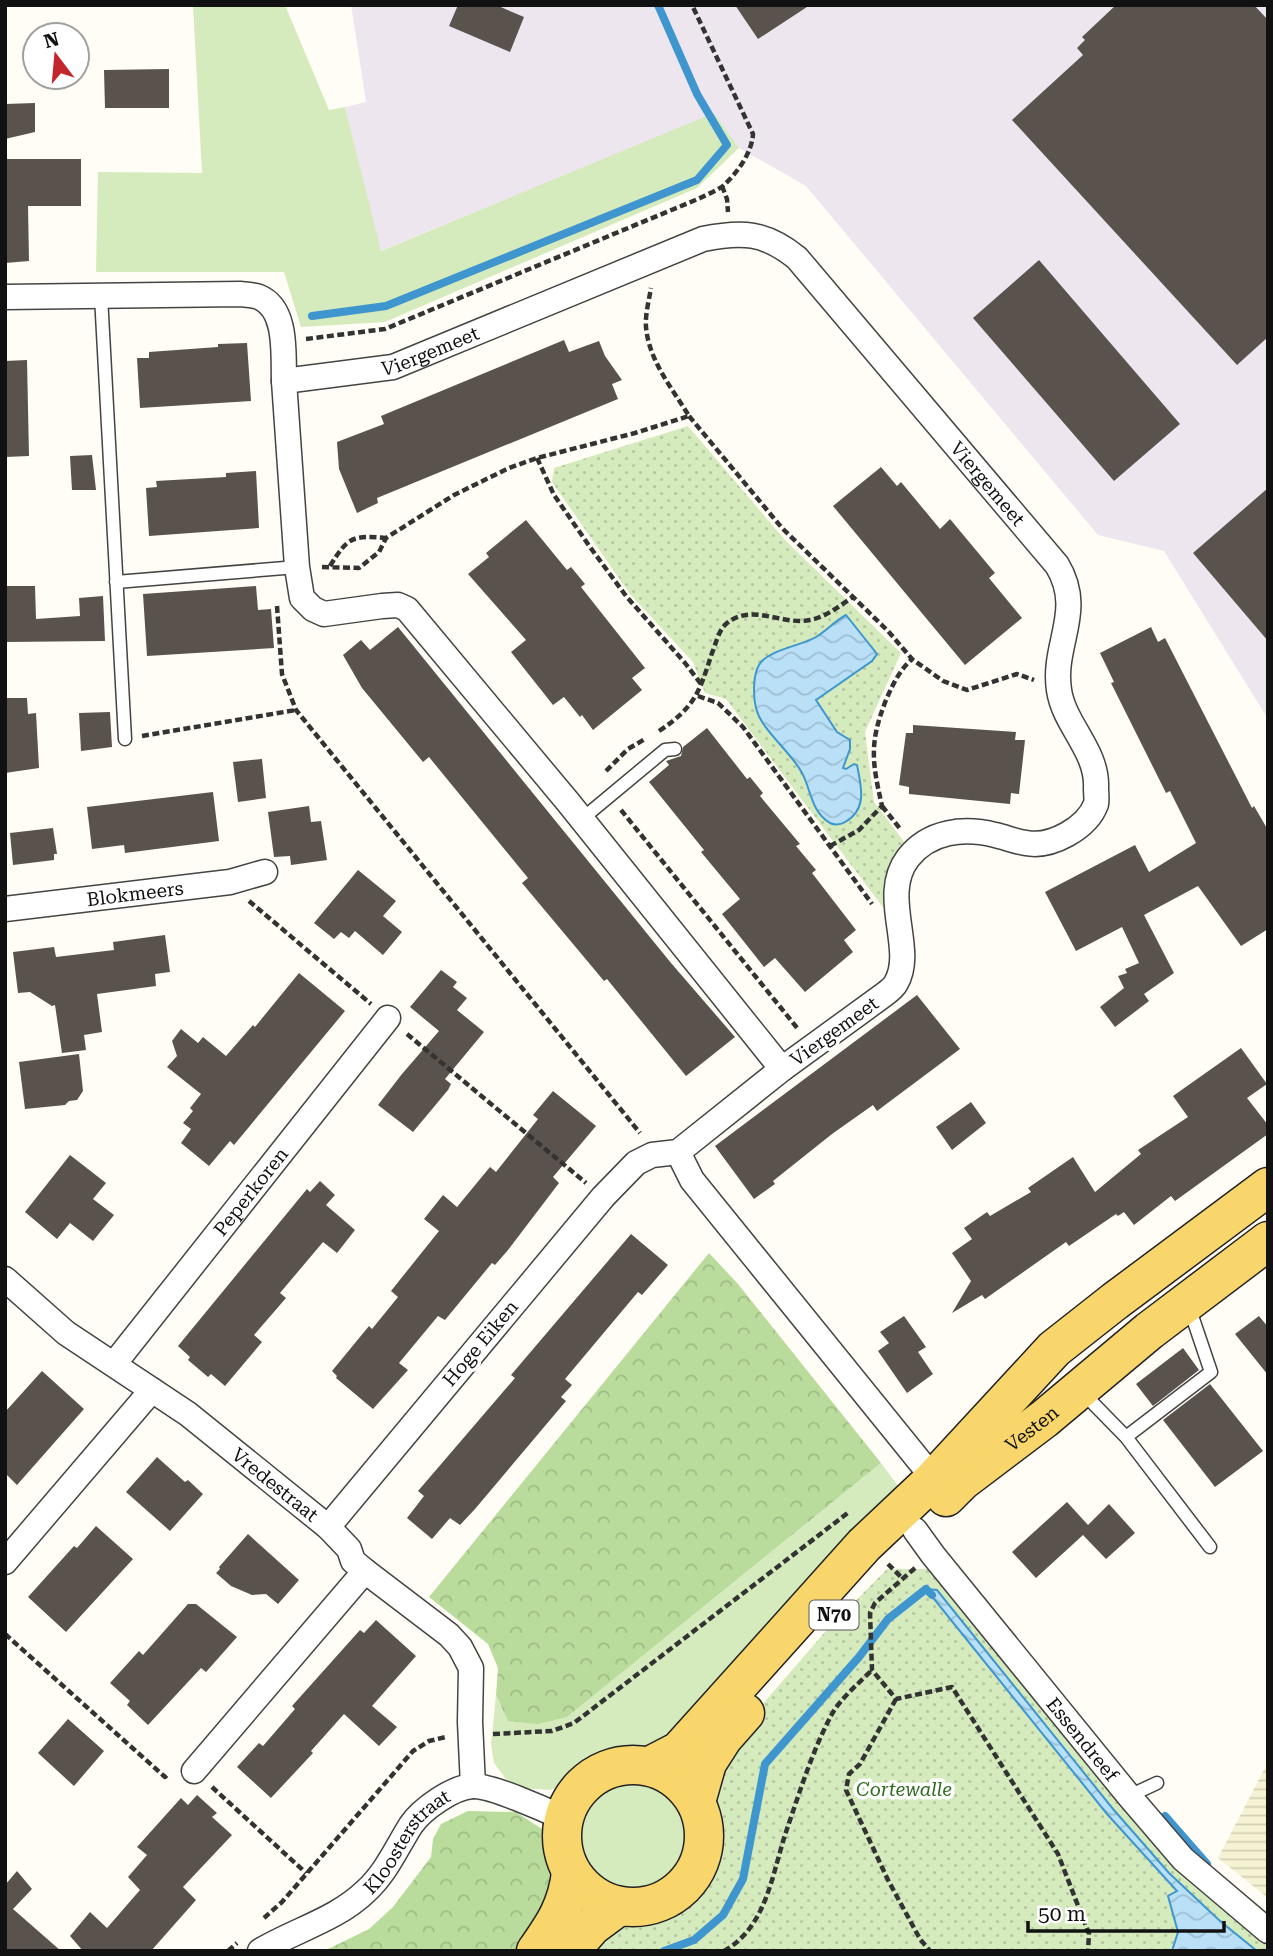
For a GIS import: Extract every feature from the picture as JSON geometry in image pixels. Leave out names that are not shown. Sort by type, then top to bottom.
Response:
[{"type":"main road","name":"Vesten","points":[[998,1434],[1027,1376],[1054,1349],[1268,1187]]},
{"type":"main road","name":"Vesten","points":[[934,1479],[1081,1379],[1268,1241]]},
{"type":"main road","name":"N70","points":[[696,1802],[707,1763],[723,1738],[819,1630],[962,1481],[998,1434]]},
{"type":"main road","name":"N70","points":[[650,1766],[679,1751],[864,1545],[934,1479]]},
{"type":"main road","name":"N70","points":[[563,1818],[576,1794],[596,1774],[631,1764],[650,1766],[677,1779],[696,1802],[703,1821],[705,1841],[701,1860],[691,1878],[677,1893],[659,1903],[640,1908],[620,1906],[592,1895],[571,1873]]},
{"type":"main road","points":[[536,1951],[561,1912],[568,1895],[571,1873],[564,1856],[561,1837],[563,1818]]},
{"type":"main road","points":[[570,1951],[592,1926],[620,1906]]},
{"type":"street","name":"Viergemeet","points":[[285,381],[393,367],[704,239],[729,234],[754,236],[779,243],[797,257],[1065,578],[1070,596],[1059,665],[1059,689],[1065,711],[1091,759],[1097,780],[1096,804],[1078,827],[1055,841],[1028,844],[971,830],[946,833],[924,842],[907,860],[897,881],[902,960],[897,982],[885,994],[699,1133],[678,1152]]},
{"type":"street","name":"Viergemeet","points":[[5,297],[242,295],[258,296],[270,304],[278,318],[282,337],[285,381],[285,568],[302,598],[313,609],[324,614],[398,605],[407,609],[575,811],[782,1069]]},
{"type":"street","name":"Blokmeers","points":[[5,909],[230,882],[265,872]]},
{"type":"street","name":"Peperkoren","points":[[114,1364],[388,1018]]},
{"type":"street","points":[[644,1159],[678,1152],[692,1180],[934,1479]]},
{"type":"street","name":"Hoge Eiken","points":[[328,1527],[603,1197],[644,1159]]},
{"type":"street","name":"Vredestraat","points":[[5,1279],[66,1333],[188,1414],[328,1527],[349,1549],[353,1561],[449,1635],[460,1647],[471,1668],[470,1735]]},
{"type":"street","points":[[5,1562],[152,1390]]},
{"type":"street","name":"Essendreef","points":[[915,1530],[1183,1859],[1268,1931]]},
{"type":"street","points":[[194,1771],[365,1571]]},
{"type":"street","points":[[470,1735],[473,1786]]},
{"type":"street","name":"Kloosterstraat","points":[[260,1951],[335,1915],[367,1891],[390,1862],[413,1823],[426,1808],[447,1796],[473,1786],[517,1799],[563,1818]]},
{"type":"street","points":[[307,1951],[313,1925]]},
{"type":"lane","points":[[101,296],[125,739]]},
{"type":"lane","points":[[116,582],[285,568]]},
{"type":"lane","points":[[575,811],[609,796],[665,750],[675,749]]},
{"type":"lane","name":"Vesten","points":[[998,1434],[1041,1375],[1120,1311],[1268,1203]]},
{"type":"lane","points":[[1101,1354],[1268,1228]]},
{"type":"lane","points":[[1126,1437],[1210,1372],[1187,1302]]},
{"type":"lane","points":[[1081,1379],[1210,1547]]},
{"type":"lane","points":[[1129,1796],[1157,1783]]},
{"type":"path","points":[[293,340],[385,329],[698,199],[722,186],[747,155],[753,134],[692,5]]},
{"type":"path","points":[[647,262],[652,279],[646,324],[657,364],[690,416],[782,528],[912,659],[943,681],[967,691],[1017,674],[1059,689]]},
{"type":"path","points":[[644,1159],[645,1139],[296,710],[282,674],[285,568],[359,568],[379,552],[386,538],[454,495],[509,468],[537,457],[635,433],[690,416]]},
{"type":"path","points":[[537,457],[554,495],[590,547],[626,596],[701,684]]},
{"type":"path","points":[[330,566],[344,544],[362,536],[386,538]]},
{"type":"path","points":[[575,811],[602,776],[628,749],[683,714],[698,696],[718,637],[727,623],[754,614],[790,621],[813,620],[853,597]]},
{"type":"path","points":[[830,846],[859,830],[882,806],[873,766],[876,725],[893,685],[902,669],[912,659]]},
{"type":"path","points":[[698,696],[718,703],[743,727],[865,895],[900,938]]},
{"type":"path","points":[[125,739],[296,710]]},
{"type":"path","points":[[609,796],[812,1047]]},
{"type":"path","points":[[230,882],[603,1197]]},
{"type":"path","points":[[258,1924],[282,1902],[413,1751],[429,1741],[448,1736],[552,1731],[574,1723],[859,1504]]},
{"type":"path","points":[[896,1699],[872,1670],[870,1613],[875,1603],[902,1578]]},
{"type":"path","points":[[5,1634],[165,1777],[183,1760],[306,1874]]},
{"type":"path","points":[[727,1950],[757,1919],[773,1880],[786,1832],[809,1769],[833,1712],[872,1670]]},
{"type":"path","points":[[930,1951],[920,1939],[888,1880],[846,1790],[849,1774],[860,1764],[896,1699],[953,1687],[1058,1854],[1089,1934],[1088,1951]]},
{"type":"shaded area","points":[[351,5],[1268,5],[1268,719],[1164,551],[1098,535],[806,186],[739,148],[714,114],[380,251],[345,107],[366,102]]},
{"type":"shaded area","points":[[1268,1762],[1268,1898],[1218,1858]]},
{"type":"green space","points":[[193,5],[285,5],[329,110],[345,107],[381,251],[714,113],[739,148],[697,188],[385,322],[301,327],[284,272],[96,272],[98,172],[202,173]]},
{"type":"green space","points":[[688,426],[785,540],[901,653],[865,732],[874,802],[905,843],[885,910],[726,699],[705,693],[693,662],[630,594],[552,482],[554,468]]},
{"type":"green space","points":[[709,1253],[738,1284],[881,1463],[567,1717],[538,1724],[508,1721],[496,1695],[498,1668],[488,1644],[429,1597]]},
{"type":"green space","points":[[881,1463],[901,1490],[705,1713],[649,1749],[620,1749],[602,1755],[567,1784],[550,1790],[522,1788],[506,1779],[494,1763],[491,1744],[496,1695],[508,1721],[567,1717]]},
{"type":"green space","name":"Cortewalle","points":[[887,1569],[935,1569],[1268,1942],[1268,1951],[588,1951],[620,1924],[664,1916],[685,1904],[702,1887],[714,1865],[719,1842],[712,1780],[728,1744],[825,1632]]},
{"type":"green space","points":[[633,1782],[654,1786],[671,1798],[683,1815],[687,1836],[683,1857],[671,1874],[654,1886],[633,1890],[612,1886],[595,1874],[583,1857],[579,1836],[583,1815],[595,1798],[612,1786]]},
{"type":"green space","points":[[468,1811],[516,1812],[542,1829],[557,1858],[563,1895],[529,1951],[324,1951],[369,1929],[393,1907],[431,1857],[433,1839],[441,1824]]},
{"type":"water","points":[[846,615],[877,654],[872,661],[816,700],[837,732],[850,740],[850,749],[843,768],[857,765],[860,781],[861,796],[857,811],[842,824],[835,824],[830,823],[817,810],[802,772],[765,726],[756,708],[754,686],[757,669],[763,660],[816,637]]},
{"type":"water","points":[[926,1589],[937,1590],[1113,1809],[1169,1873],[1257,1951],[1172,1951],[1178,1932],[1168,1896],[1177,1891],[1107,1814]]},
{"type":"building","points":[[458,5],[496,5],[524,17],[510,52],[449,26]]},
{"type":"building","points":[[735,5],[810,5],[758,39]]},
{"type":"building","points":[[1116,5],[1254,5],[1268,20],[1268,337],[1237,365],[1012,120],[1083,55],[1077,48],[1085,40],[1082,37]]},
{"type":"building","points":[[169,69],[169,108],[105,108],[104,70]]},
{"type":"building","points":[[35,103],[35,132],[5,139],[5,104]]},
{"type":"building","points":[[5,159],[81,159],[81,206],[28,206],[29,261],[5,263]]},
{"type":"building","points":[[1039,260],[1180,424],[1114,481],[973,318]]},
{"type":"building","points":[[564,340],[569,352],[599,341],[605,356],[622,380],[612,384],[618,399],[377,498],[378,503],[357,513],[339,469],[337,442],[384,424],[381,416]]},
{"type":"building","points":[[247,343],[251,401],[140,408],[137,358],[149,358],[149,352]]},
{"type":"building","points":[[27,360],[29,456],[5,457],[5,361]]},
{"type":"building","points":[[92,455],[96,490],[72,490],[70,456]]},
{"type":"building","points":[[881,467],[897,486],[901,482],[940,529],[950,519],[995,573],[989,578],[1022,618],[965,665],[833,506]]},
{"type":"building","points":[[256,471],[259,528],[149,536],[146,488],[157,487],[156,481],[226,477],[226,473]]},
{"type":"building","points":[[1268,488],[1268,641],[1193,553]]},
{"type":"building","points":[[526,520],[567,570],[571,567],[585,584],[581,587],[645,668],[632,678],[642,690],[593,730],[564,697],[553,705],[511,652],[526,640],[468,574],[489,557],[486,553]]},
{"type":"building","points":[[5,586],[35,586],[36,619],[80,616],[79,598],[103,596],[105,641],[5,642]]},
{"type":"building","points":[[256,586],[258,610],[271,609],[274,648],[147,656],[143,594]]},
{"type":"building","points":[[398,627],[671,963],[735,1037],[686,1076],[607,979],[604,981],[522,883],[528,878],[429,757],[423,762],[362,688],[343,655],[361,640],[370,650]]},
{"type":"building","points":[[1151,627],[1158,642],[1165,638],[1252,808],[1254,806],[1268,830],[1268,929],[1241,946],[1198,886],[1144,915],[1174,973],[1144,994],[1149,1001],[1115,1027],[1100,1007],[1124,988],[1118,976],[1127,973],[1125,969],[1139,963],[1122,927],[1076,951],[1045,892],[1135,845],[1149,872],[1196,843],[1170,791],[1166,793],[1111,683],[1114,682],[1100,653]]},
{"type":"building","points":[[5,698],[27,698],[28,714],[36,713],[39,768],[5,773]]},
{"type":"building","points":[[110,712],[112,747],[81,751],[79,713]]},
{"type":"building","points":[[913,725],[1016,732],[1015,740],[1025,740],[1019,794],[1011,793],[1010,804],[909,794],[909,787],[899,785],[906,733],[913,733]]},
{"type":"building","points":[[707,728],[747,779],[750,777],[763,793],[760,796],[800,844],[796,846],[816,870],[812,873],[856,930],[844,940],[853,952],[805,992],[775,958],[764,967],[722,914],[740,899],[649,782],[669,765],[666,761],[681,756],[683,747]]},
{"type":"building","points":[[262,759],[266,798],[238,802],[233,762]]},
{"type":"building","points":[[213,792],[219,841],[125,853],[124,845],[92,849],[87,807]]},
{"type":"building","points":[[309,806],[311,822],[321,821],[327,860],[291,865],[290,856],[274,857],[268,812]]},
{"type":"building","points":[[53,828],[57,854],[54,854],[54,860],[13,865],[10,833]]},
{"type":"building","points":[[358,870],[396,901],[383,916],[402,932],[383,955],[355,931],[349,938],[341,932],[334,939],[314,923]]},
{"type":"building","points":[[165,935],[170,972],[155,974],[156,986],[97,994],[102,1032],[84,1035],[86,1050],[62,1053],[55,1005],[52,1006],[30,992],[18,993],[13,952],[54,947],[56,957],[114,950],[113,942]]},
{"type":"building","points":[[441,970],[457,982],[453,987],[467,998],[457,1010],[484,1032],[445,1079],[451,1084],[448,1090],[413,1132],[378,1105],[439,1031],[410,1007]]},
{"type":"building","points":[[299,973],[345,1011],[234,1145],[230,1141],[209,1166],[181,1143],[191,1129],[183,1123],[193,1111],[190,1108],[201,1094],[167,1067],[177,1056],[172,1041],[181,1029],[198,1043],[203,1037],[226,1056],[253,1025],[255,1027]]},
{"type":"building","points":[[917,995],[960,1049],[877,1111],[873,1105],[832,1134],[754,1199],[715,1146]]},
{"type":"building","points":[[1241,1048],[1267,1084],[1247,1098],[1268,1125],[1268,1134],[1175,1201],[1171,1196],[1134,1225],[1124,1212],[1118,1216],[1116,1214],[1069,1246],[1066,1242],[985,1299],[982,1295],[952,1313],[971,1281],[952,1253],[972,1239],[964,1228],[987,1212],[990,1216],[1031,1192],[1028,1188],[1073,1157],[1095,1192],[1141,1154],[1138,1150],[1188,1117],[1173,1096]]},
{"type":"building","points":[[79,1054],[83,1091],[77,1100],[69,1101],[65,1105],[25,1109],[19,1062]]},
{"type":"building","points":[[553,1091],[596,1126],[553,1177],[559,1183],[508,1250],[495,1265],[492,1263],[445,1320],[438,1316],[399,1363],[408,1370],[373,1409],[336,1378],[332,1371],[369,1326],[372,1329],[398,1297],[391,1291],[439,1231],[424,1219],[443,1195],[457,1207],[490,1167],[496,1172],[538,1119],[533,1115]]},
{"type":"building","points":[[971,1102],[986,1123],[952,1150],[936,1127]]},
{"type":"building","points":[[70,1155],[106,1183],[93,1199],[114,1215],[93,1241],[70,1223],[57,1239],[25,1212]]},
{"type":"building","points":[[320,1181],[335,1195],[326,1205],[355,1230],[337,1253],[323,1242],[280,1293],[286,1298],[254,1335],[262,1342],[225,1386],[211,1374],[208,1377],[188,1360],[190,1357],[178,1346],[307,1189],[310,1192]]},
{"type":"building","points":[[631,1234],[668,1265],[642,1295],[638,1292],[565,1379],[572,1385],[561,1397],[566,1401],[475,1509],[460,1525],[450,1518],[432,1539],[407,1518],[424,1496],[418,1491],[515,1378],[511,1375]]},
{"type":"building","points":[[904,1316],[926,1347],[918,1352],[933,1374],[907,1393],[878,1351],[889,1343],[880,1332]]},
{"type":"building","points":[[1259,1316],[1268,1327],[1268,1375],[1235,1334]]},
{"type":"building","points":[[1183,1348],[1199,1370],[1153,1406],[1136,1384]]},
{"type":"building","points":[[42,1371],[84,1409],[17,1485],[5,1473],[5,1412]]},
{"type":"building","points":[[1210,1384],[1263,1451],[1215,1487],[1163,1420]]},
{"type":"building","points":[[157,1457],[203,1494],[170,1531],[126,1492]]},
{"type":"building","points":[[1067,1502],[1088,1525],[1109,1504],[1135,1533],[1106,1559],[1083,1535],[1036,1578],[1012,1552]]},
{"type":"building","points":[[96,1526],[133,1559],[66,1632],[28,1597]]},
{"type":"building","points":[[248,1534],[299,1580],[278,1604],[266,1594],[252,1595],[231,1586],[216,1573]]},
{"type":"building","points":[[188,1604],[196,1604],[237,1637],[206,1672],[201,1668],[148,1725],[127,1705],[130,1701],[110,1683],[139,1651],[143,1655]]},
{"type":"building","points":[[376,1620],[416,1656],[372,1706],[397,1727],[379,1746],[344,1714],[311,1751],[313,1753],[271,1798],[237,1767],[259,1743],[263,1746],[295,1709],[292,1706],[360,1630],[364,1633]]},
{"type":"building","points":[[68,1719],[104,1751],[74,1786],[38,1753]]},
{"type":"building","points":[[197,1795],[217,1813],[212,1817],[232,1835],[183,1887],[196,1900],[151,1951],[83,1951],[70,1936],[90,1912],[107,1928],[140,1890],[128,1877],[147,1855],[137,1847],[181,1798],[188,1805]]},
{"type":"building","points":[[17,1871],[32,1889],[13,1909],[61,1951],[5,1951],[5,1885]]},
{"type":"waterway","points":[[312,316],[386,306],[697,180],[727,145],[697,94],[658,5]]},
{"type":"waterway","points":[[664,1951],[694,1940],[723,1915],[743,1879],[765,1764],[859,1657],[888,1619],[926,1589],[932,1595]]},
{"type":"waterway","points":[[1165,1816],[1207,1864]]}]
